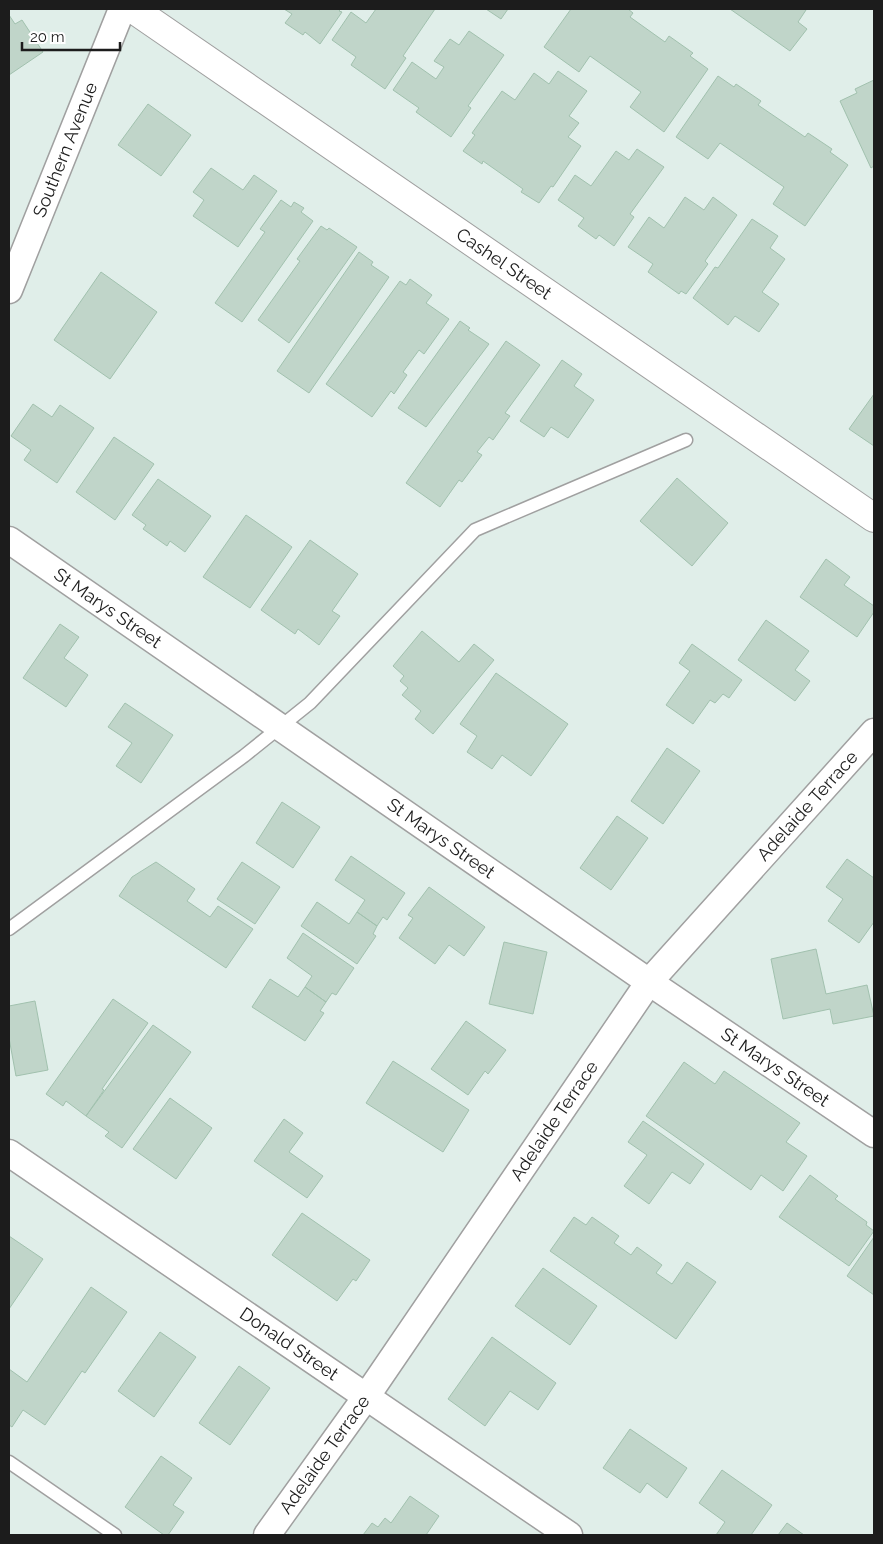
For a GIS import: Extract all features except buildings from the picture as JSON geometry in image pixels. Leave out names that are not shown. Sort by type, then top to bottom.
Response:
[{"type":"street","name":"Southern Avenue","points":[[9,290],[122,9]]},
{"type":"street","name":"Cashel Street","points":[[133,9],[874,518]]},
{"type":"street","name":"St Marys Street","points":[[9,540],[649,982],[874,1134]]},
{"type":"street","name":"Adelaide Terrace","points":[[267,1535],[366,1397],[649,982],[874,732]]},
{"type":"street","name":"Donald Street","points":[[9,1153],[569,1535]]},
{"type":"lane","points":[[9,929],[281,728],[310,703],[475,530],[686,440]]},
{"type":"lane","points":[[9,1462],[115,1535]]}]
